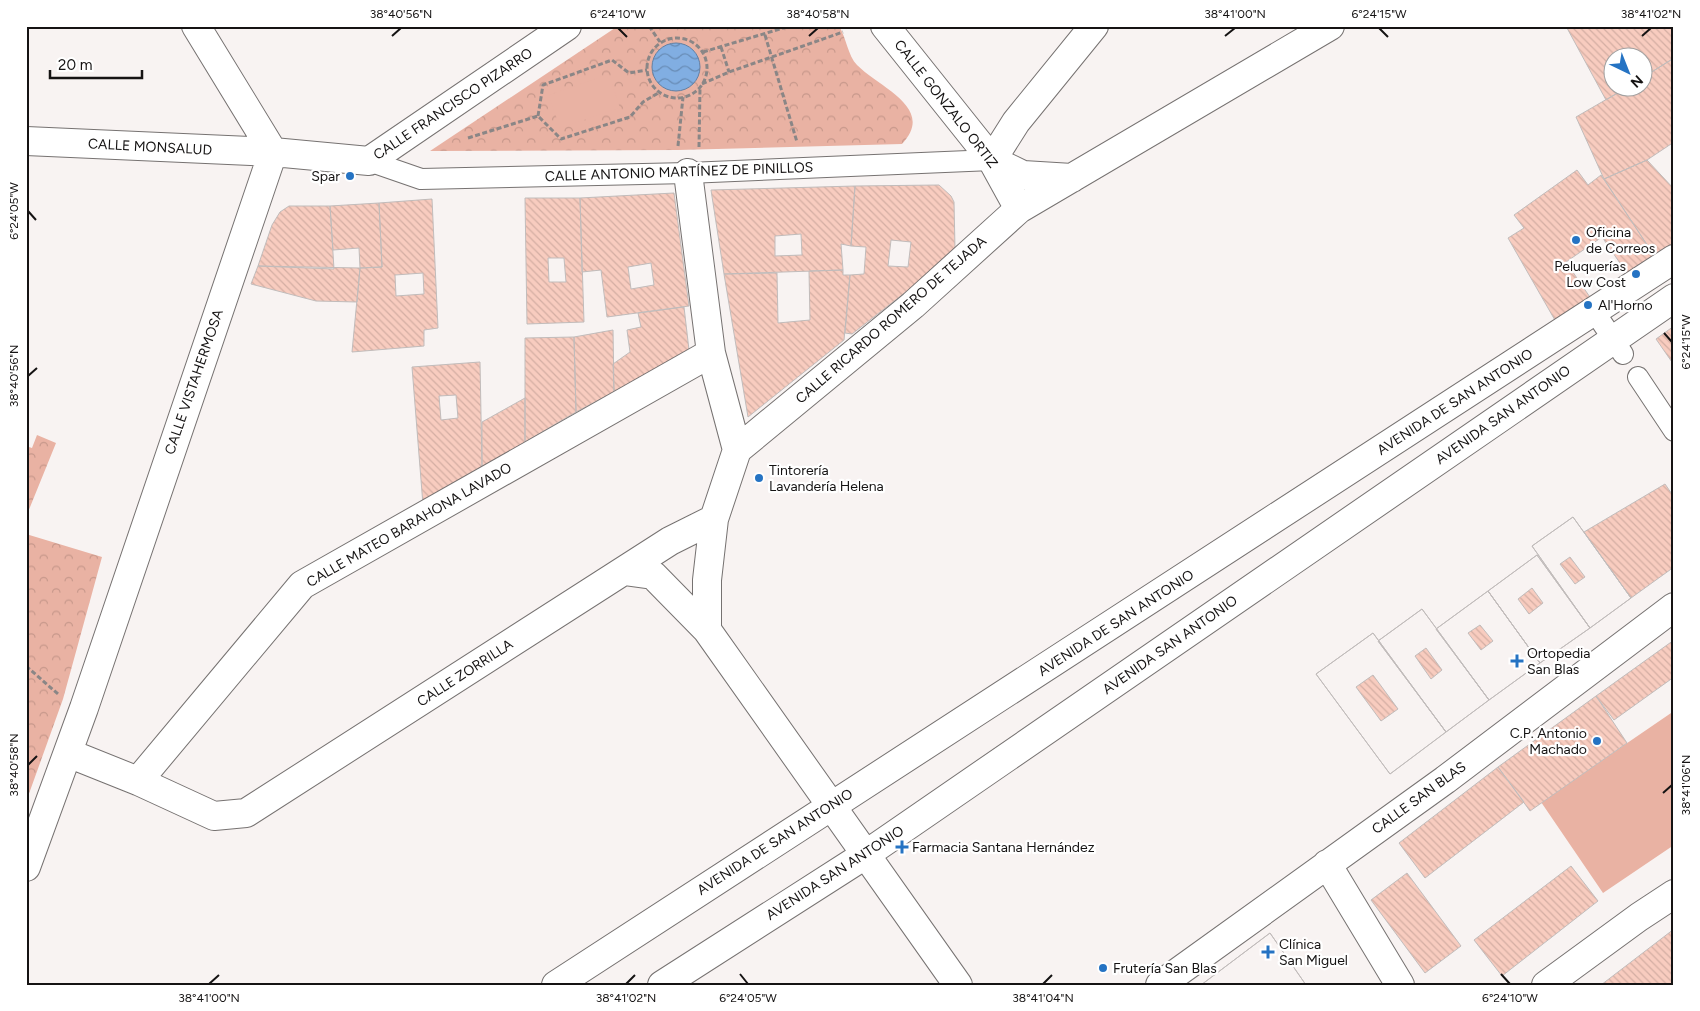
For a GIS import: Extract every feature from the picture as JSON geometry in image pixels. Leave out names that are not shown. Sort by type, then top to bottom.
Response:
[{"type":"street","points":[[196,26],[273,152]]},
{"type":"street","name":"CALLE FRANCISCO PIZARRO","points":[[273,152],[369,161],[567,26]]},
{"type":"street","name":"CALLE GONZALO ORTIZ","points":[[885,26],[992,160],[1019,209]]},
{"type":"street","points":[[1072,178],[1023,175],[992,160],[1016,122],[1094,26]]},
{"type":"street","name":"CALLE RICARDO ROMERO DE TEJADA","points":[[737,450],[913,305],[1019,209],[1330,26]]},
{"type":"street","name":"CALLE MONSALUD","points":[[26,141],[273,152]]},
{"type":"street","name":"CALLE VISTAHERMOSA","points":[[26,867],[84,708],[273,152]]},
{"type":"street","name":"CALLE ANTONIO MARTÍNEZ DE PINILLOS","points":[[369,161],[421,179],[693,161],[800,168],[992,160]]},
{"type":"street","points":[[693,161],[711,353],[737,450],[714,519],[707,580],[707,630]]},
{"type":"street","name":"AVENIDA DE SAN ANTONIO","points":[[556,985],[1674,259]]},
{"type":"street","name":"AVENIDA SAN ANTONIO","points":[[662,985],[866,855],[1618,347],[1674,298]]},
{"type":"street","points":[[1594,311],[1618,347]]},
{"type":"street","name":"CALLE MATEO BARAHONA LAVADO","points":[[138,780],[302,585],[711,353]]},
{"type":"street","points":[[1638,377],[1674,431]]},
{"type":"street","name":"CALLE ZORRILLA","points":[[138,780],[214,816],[246,812],[670,541],[714,519]]},
{"type":"street","points":[[624,571],[653,575],[682,602],[707,630],[958,985]]},
{"type":"street","name":"CALLE SAN BLAS","points":[[1160,985],[1445,780],[1674,607]]},
{"type":"street","points":[[68,753],[138,780]]},
{"type":"street","points":[[1327,864],[1400,985]]},
{"type":"street","points":[[1546,985],[1639,916],[1674,894]]},
{"type":"path","points":[[649,26],[660,42]]},
{"type":"path","points":[[703,52],[790,26]]},
{"type":"path","points":[[693,161],[701,86],[707,70],[707,61],[697,44],[679,37],[669,38],[660,42],[647,60],[649,80],[660,92],[673,98],[692,94],[701,86],[729,72],[843,32]]},
{"type":"path","points":[[765,35],[773,56],[799,148],[800,168]]},
{"type":"path","points":[[721,47],[729,72]]},
{"type":"path","points":[[538,116],[543,85],[612,60],[629,73],[647,70]]},
{"type":"path","points":[[538,116],[560,139],[630,117],[643,102],[660,92]]},
{"type":"path","points":[[683,97],[678,150],[693,161]]},
{"type":"path","points":[[468,138],[538,116]]},
{"type":"path","points":[[26,666],[63,698],[84,708]]},
{"type":"green space","points":[[618,26],[839,26],[851,57],[857,65],[901,100],[909,109],[913,120],[911,131],[902,144],[678,150],[430,151]]},
{"type":"green space","points":[[609,74],[620,108],[560,128],[549,95]]},
{"type":"green space","points":[[37,435],[56,443],[26,517],[26,446],[32,448]]},
{"type":"green space","points":[[26,534],[102,557],[63,699],[26,802]]},
{"type":"green space","points":[[1674,711],[1674,845],[1603,893],[1541,802]]},
{"type":"water","points":[[671,43],[681,43],[693,50],[700,62],[700,72],[693,84],[681,91],[671,91],[663,87],[656,80],[652,72],[652,62],[656,54],[663,47]]},
{"type":"building","points":[[1571,26],[1674,26],[1674,58],[1652,72],[1652,48],[1602,48],[1602,93],[1567,28]]},
{"type":"building","points":[[1674,58],[1674,142],[1647,160],[1604,179],[1576,117],[1609,98],[1652,98],[1652,72]]},
{"type":"building","points":[[1647,160],[1674,189],[1674,255],[1657,260],[1604,179]]},
{"type":"building","points":[[1577,170],[1588,185],[1601,175],[1657,260],[1633,282],[1602,237],[1566,262],[1596,306],[1556,322],[1508,238],[1524,228],[1514,215]]},
{"type":"building","points":[[939,185],[951,196],[954,202],[955,249],[943,263],[852,334],[845,333],[850,275],[864,274],[866,247],[851,246],[855,186]],"holes":[[[891,240],[911,242],[908,267],[888,266]]]},
{"type":"building","points":[[855,186],[851,246],[841,244],[843,270],[724,274],[711,190]],"holes":[[[801,234],[802,255],[775,256],[775,236]]]},
{"type":"building","points":[[674,193],[689,306],[607,317],[601,270],[582,272],[580,198]],"holes":[[[651,263],[654,285],[631,289],[628,267]]]},
{"type":"building","points":[[525,198],[580,198],[584,322],[527,324]],"holes":[[[548,258],[564,258],[566,282],[549,282]]]},
{"type":"building","points":[[432,199],[438,328],[424,330],[424,346],[352,352],[360,268],[382,267],[379,203]],"holes":[[[423,273],[424,294],[396,296],[395,275]]]},
{"type":"building","points":[[379,203],[382,267],[360,268],[359,248],[333,250],[330,206]]},
{"type":"building","points":[[289,206],[330,206],[334,269],[258,266],[272,225],[280,212]]},
{"type":"building","points":[[258,266],[360,268],[357,302],[316,301],[251,284]]},
{"type":"building","points":[[843,270],[843,275],[850,275],[844,340],[748,417],[724,274],[777,273],[778,323],[810,320],[809,271]]},
{"type":"building","points":[[684,307],[689,350],[614,392],[613,364],[630,352],[627,330],[641,327],[638,313]]},
{"type":"building","points":[[1674,326],[1674,365],[1656,339]]},
{"type":"building","points":[[613,330],[614,392],[576,412],[574,337]]},
{"type":"building","points":[[574,337],[576,412],[525,442],[525,338]]},
{"type":"building","points":[[480,362],[482,468],[423,505],[412,367]],"holes":[[[456,395],[458,418],[441,420],[439,396]]]},
{"type":"building","points":[[525,398],[525,442],[482,468],[482,422]]},
{"type":"building","points":[[1665,484],[1674,497],[1674,567],[1631,598],[1584,532]]},
{"type":"building","points":[[1573,517],[1631,598],[1590,628],[1532,546]],"holes":[[[1570,557],[1585,577],[1575,584],[1560,564]]]},
{"type":"building","points":[[1573,517],[1631,598],[1590,628],[1532,546]]},
{"type":"building","points":[[1537,555],[1590,628],[1540,663],[1488,591]],"holes":[[[1532,588],[1543,603],[1529,614],[1518,599]]]},
{"type":"building","points":[[1537,555],[1590,628],[1540,663],[1488,591]]},
{"type":"building","points":[[1488,591],[1540,663],[1489,700],[1436,629]],"holes":[[[1480,625],[1493,641],[1481,650],[1468,633]]]},
{"type":"building","points":[[1488,591],[1540,663],[1489,700],[1436,629]]},
{"type":"building","points":[[1422,609],[1489,700],[1446,732],[1378,641]],"holes":[[[1426,648],[1442,670],[1431,679],[1415,656]]]},
{"type":"building","points":[[1422,609],[1489,700],[1446,732],[1378,641]]},
{"type":"building","points":[[1373,633],[1446,732],[1390,774],[1316,674]],"holes":[[[1373,675],[1398,709],[1381,721],[1356,687]]]},
{"type":"building","points":[[1373,633],[1446,732],[1390,774],[1316,674]]},
{"type":"building","points":[[1674,640],[1674,677],[1614,720],[1596,696]]},
{"type":"building","points":[[1596,696],[1627,743],[1530,811],[1498,767]]},
{"type":"building","points":[[1498,767],[1524,802],[1425,878],[1399,843]]},
{"type":"building","points":[[1571,866],[1598,901],[1502,976],[1474,940]]},
{"type":"building","points":[[1407,873],[1461,946],[1425,973],[1371,900]]},
{"type":"building","points":[[1674,929],[1674,985],[1601,985]]},
{"type":"building","points":[[1270,933],[1306,985],[1201,985]]},
{"type":"building","points":[[1270,933],[1306,985],[1201,985]]},
{"type":"place","name":"Spar","points":[[350,176]]},
{"type":"place","name":"Oficina de Correos","points":[[1576,240]]},
{"type":"place","name":"Peluquerías Low Cost","points":[[1636,274]]},
{"type":"place","name":"Al'Horno","points":[[1588,305]]},
{"type":"place","name":"Tintorería Lavandería Helena","points":[[759,478]]},
{"type":"place","name":"Ortopedia San Blas","points":[[1517,661]]},
{"type":"place","name":"C.P. Antonio Machado","points":[[1597,741]]},
{"type":"place","name":"Farmacia Santana Hernández","points":[[902,847]]},
{"type":"place","name":"Clínica San Miguel","points":[[1268,952]]},
{"type":"place","name":"Frutería San Blas","points":[[1103,968]]}]
